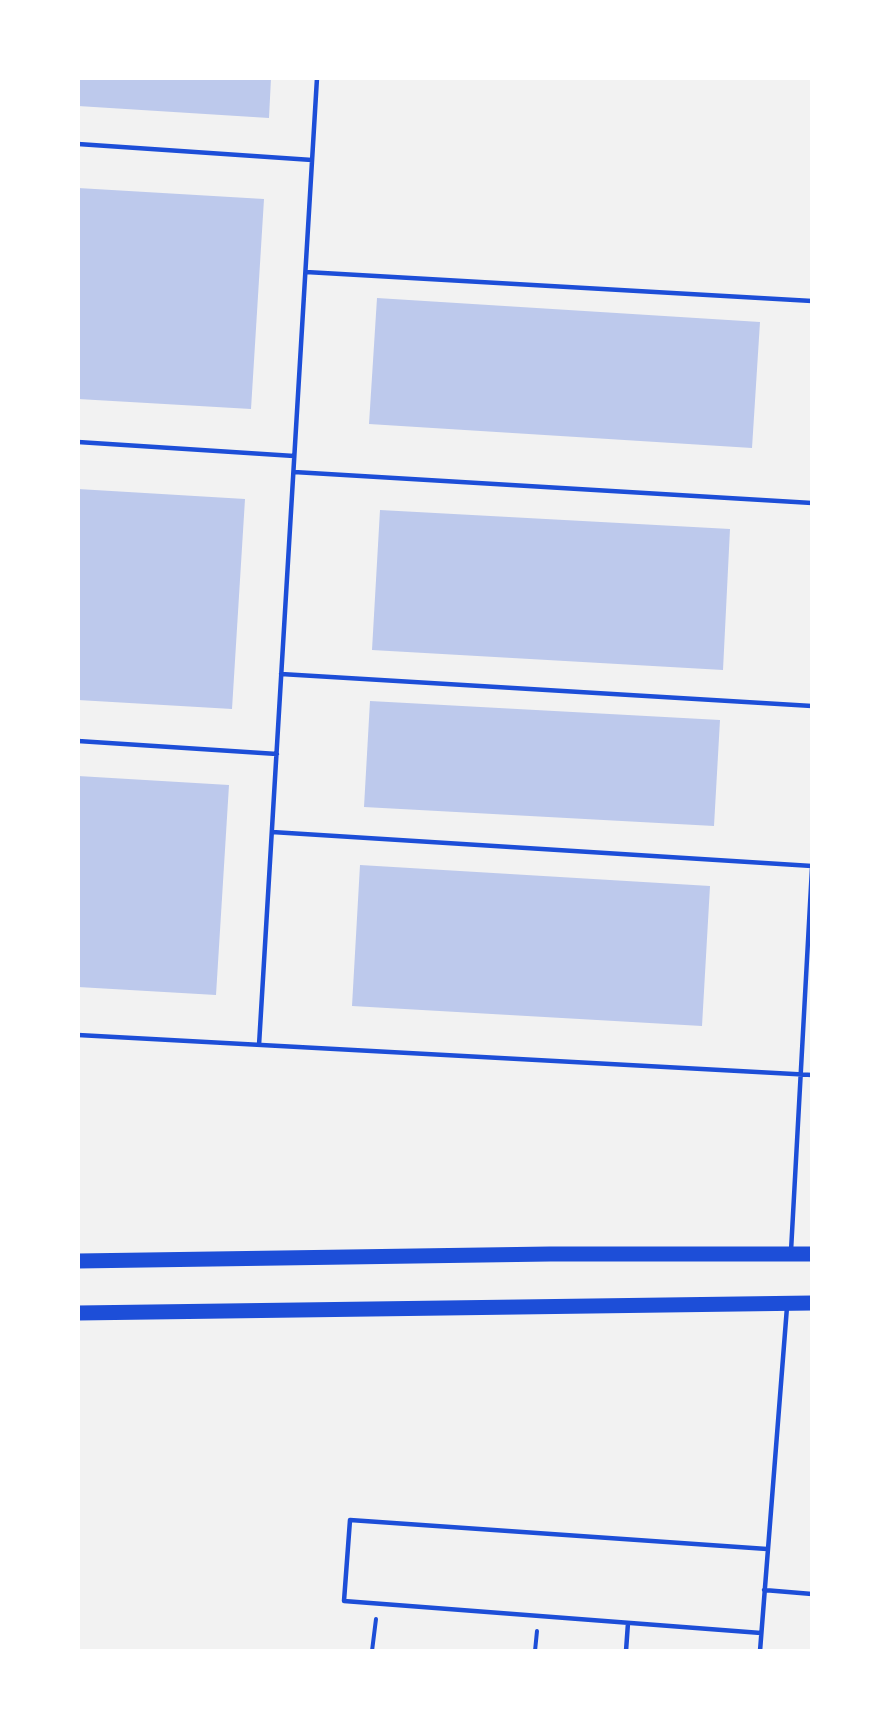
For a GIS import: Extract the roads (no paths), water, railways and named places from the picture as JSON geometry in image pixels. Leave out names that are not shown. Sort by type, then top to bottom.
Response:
[{"type":"main road","points":[[78,1261],[550,1254],[812,1254]]},
{"type":"main road","points":[[78,1313],[812,1303]]},
{"type":"lane","points":[[259,1045],[317,78]]},
{"type":"lane","points":[[78,144],[312,160]]},
{"type":"lane","points":[[306,272],[812,302]]},
{"type":"lane","points":[[78,442],[294,456]]},
{"type":"lane","points":[[294,472],[812,503]]},
{"type":"lane","points":[[281,674],[812,706]]},
{"type":"lane","points":[[78,741],[277,754]]},
{"type":"lane","points":[[272,832],[812,867],[790,1254]]},
{"type":"lane","points":[[78,1035],[812,1075]]},
{"type":"lane","points":[[760,1651],[788,1303]]},
{"type":"lane","points":[[761,1633],[344,1601],[350,1520],[767,1550]]},
{"type":"lane","points":[[764,1590],[812,1594]]},
{"type":"lane","points":[[626,1651],[628,1623]]}]
